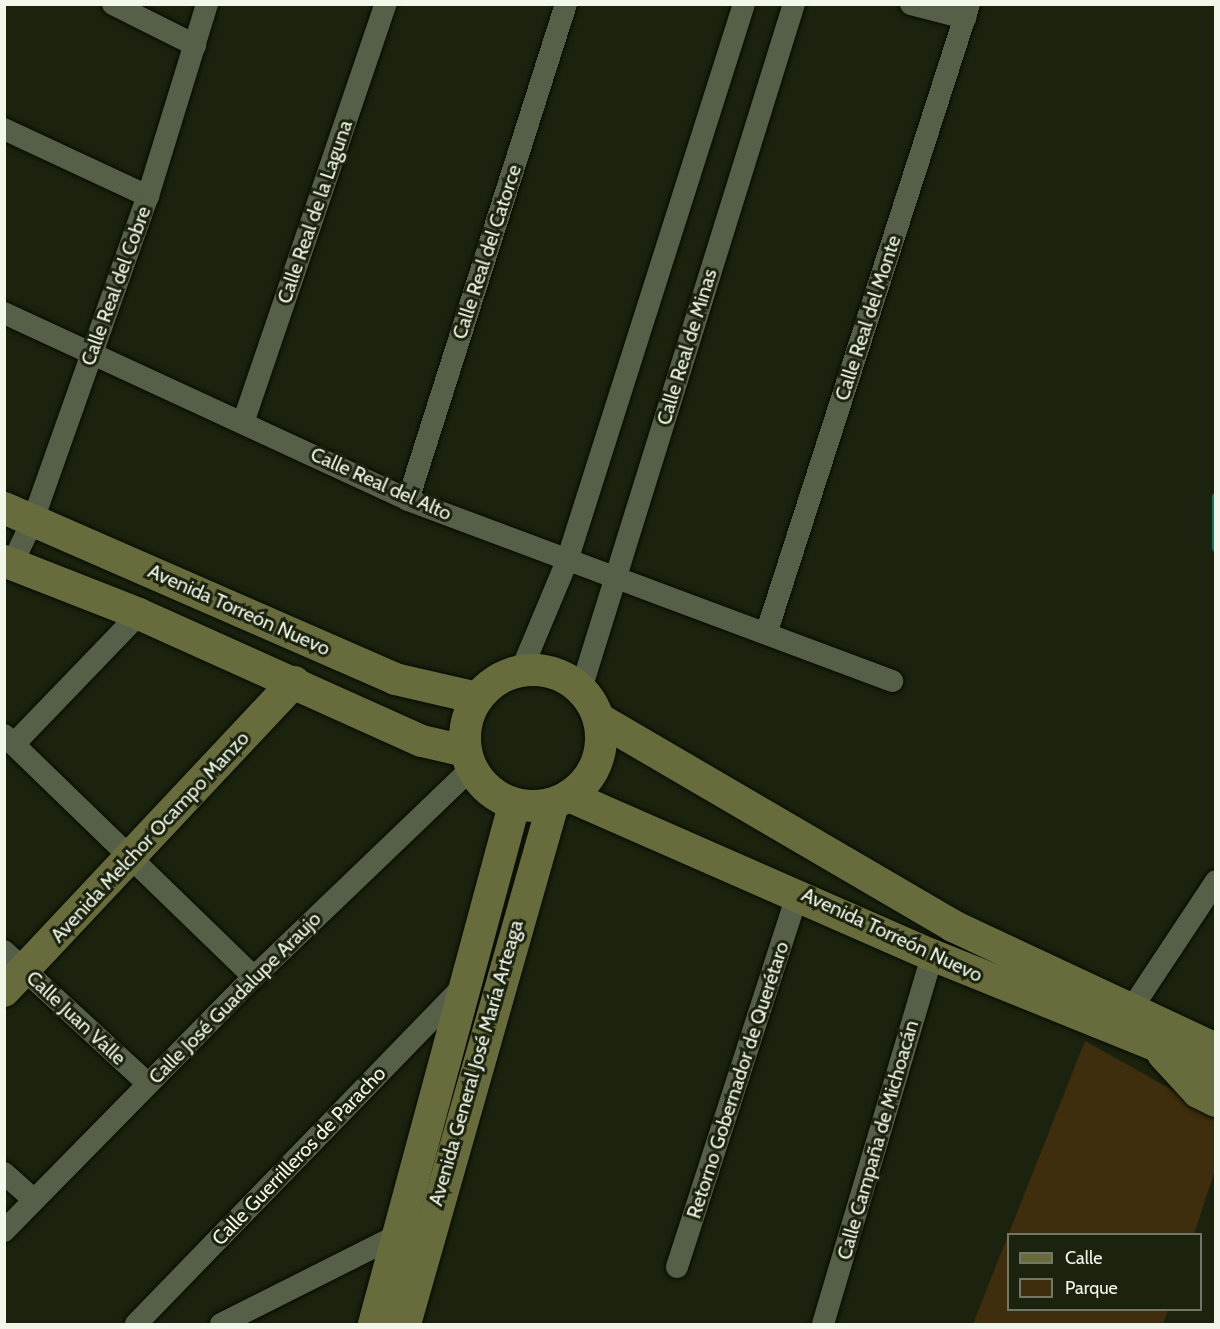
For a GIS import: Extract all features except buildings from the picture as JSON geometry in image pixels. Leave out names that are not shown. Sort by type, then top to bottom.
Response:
[{"type":"main road","name":"Avenida Torreón Nuevo","points":[[14,516],[395,679],[477,698]]},
{"type":"main road","points":[[8,562],[139,614],[468,760],[496,797],[514,804],[561,800],[583,785],[600,754],[598,719],[581,690],[554,673],[521,670],[490,685],[477,698],[466,723],[468,760]]},
{"type":"main road","name":"Avenida Melchor Ocampo Manzo","points":[[11,971],[131,858],[294,682]]},
{"type":"main road","name":"Avenida Torreón Nuevo","points":[[598,719],[953,926],[1132,1008],[1165,1039],[1215,1070]]},
{"type":"main road","name":"Avenida Torreón Nuevo","points":[[561,800],[798,892],[932,955],[1165,1039],[1215,1049]]},
{"type":"main road","name":"Avenida General José María Arteaga","points":[[374,1324],[415,1229],[561,800]]},
{"type":"main road","name":"Avenida General José María Arteaga","points":[[405,1324],[415,1229],[463,987],[514,804]]},
{"type":"main road","points":[[1215,1028],[1165,1039],[1198,1092],[1215,1101]]},
{"type":"street","points":[[113,4],[195,45]]},
{"type":"street","name":"Calle Real del Cobre","points":[[8,562],[14,516],[91,355],[148,196],[207,4]]},
{"type":"street","name":"Calle Real de la Laguna","points":[[244,420],[386,4]]},
{"type":"street","name":"Calle Real del Catorce","points":[[408,500],[566,4]]},
{"type":"street","points":[[521,670],[567,561],[744,4]]},
{"type":"street","name":"Calle Real de Minas","points":[[581,690],[794,4]]},
{"type":"street","points":[[911,4],[967,11]]},
{"type":"street","name":"Calle Real del Monte","points":[[767,631],[967,11]]},
{"type":"street","points":[[4,129],[148,196]]},
{"type":"street","name":"Calle Real del Alto","points":[[4,314],[91,355],[244,420],[408,500],[567,561],[767,631],[892,681]]},
{"type":"street","points":[[139,614],[9,740],[254,977]]},
{"type":"street","name":"Calle José Guadalupe Araujo","points":[[4,1231],[468,760]]},
{"type":"street","points":[[1132,1008],[1215,881]]},
{"type":"street","name":"Retorno Gobernador de Querétaro","points":[[677,1267],[798,892]]},
{"type":"street","name":"Calle Campaña de Michoacán","points":[[823,1324],[932,955]]},
{"type":"street","name":"Calle Juan Valle","points":[[11,971],[148,1084]]},
{"type":"street","name":"Calle Guerrilleros de Paracho","points":[[136,1324],[463,987]]},
{"type":"street","points":[[4,1173],[34,1200]]},
{"type":"street","points":[[221,1324],[415,1229]]},
{"type":"green space","points":[[1085,1041],[1215,1114],[1215,1170],[1194,1233],[1009,1233]]},
{"type":"green space","points":[[1007,1239],[1007,1311],[1168,1311],[1163,1324],[973,1324]]},
{"type":"waterway","points":[[1216,497],[1216,548]]}]
